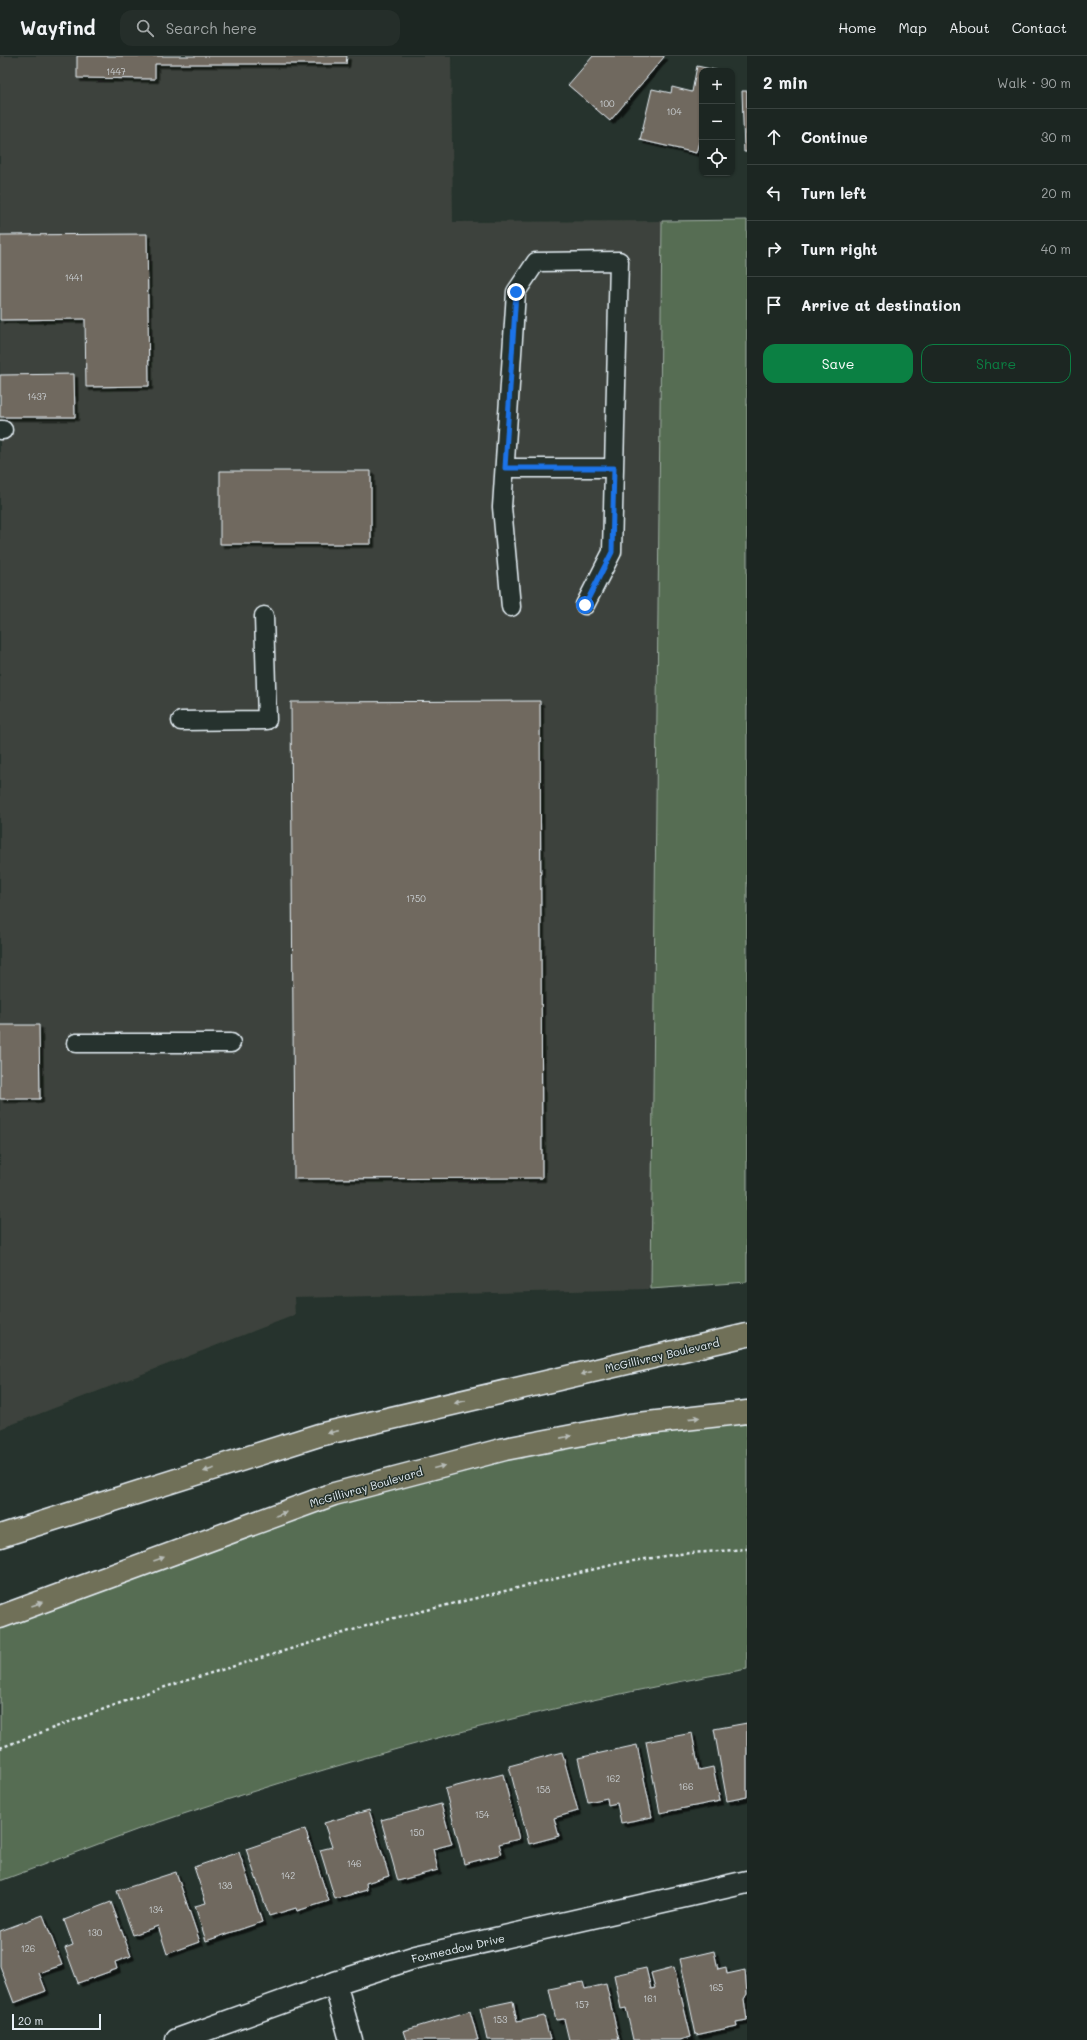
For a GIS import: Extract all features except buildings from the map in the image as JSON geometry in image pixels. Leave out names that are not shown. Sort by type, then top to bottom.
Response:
[{"type":"main road","name":"McGillivray Boulevard","points":[[0,1536],[319,1435],[747,1335]]},
{"type":"main road","name":"McGillivray Boulevard","points":[[0,1617],[334,1494],[505,1449],[630,1425],[747,1412]]},
{"type":"street","name":"Foxmeadow Drive","points":[[177,2040],[335,1982],[416,1957],[747,1882]]},
{"type":"street","points":[[335,1982],[351,2040]]},
{"type":"lane","points":[[511,607],[502,507],[516,292],[536,262],[619,261],[612,552],[585,605]]},
{"type":"lane","points":[[505,468],[614,468]]},
{"type":"lane","points":[[181,721],[267,720],[264,616]]},
{"type":"lane","points":[[76,1043],[231,1043]]},
{"type":"path","points":[[0,1748],[152,1691],[386,1620],[620,1564],[678,1554],[747,1549]]},
{"type":"shaded area","points":[[0,56],[451,56],[453,222],[662,221],[651,1289],[294,1298],[295,1315],[0,1429]]},
{"type":"green space","points":[[747,220],[747,1282],[651,1289],[662,221]]},
{"type":"green space","points":[[747,1412],[747,1669],[593,1700],[440,1737],[364,1758],[214,1804],[139,1829],[0,1881],[0,1617],[334,1494],[505,1449]]},
{"type":"route","points":[[516,292],[505,468],[614,468],[612,552],[585,605]]}]
